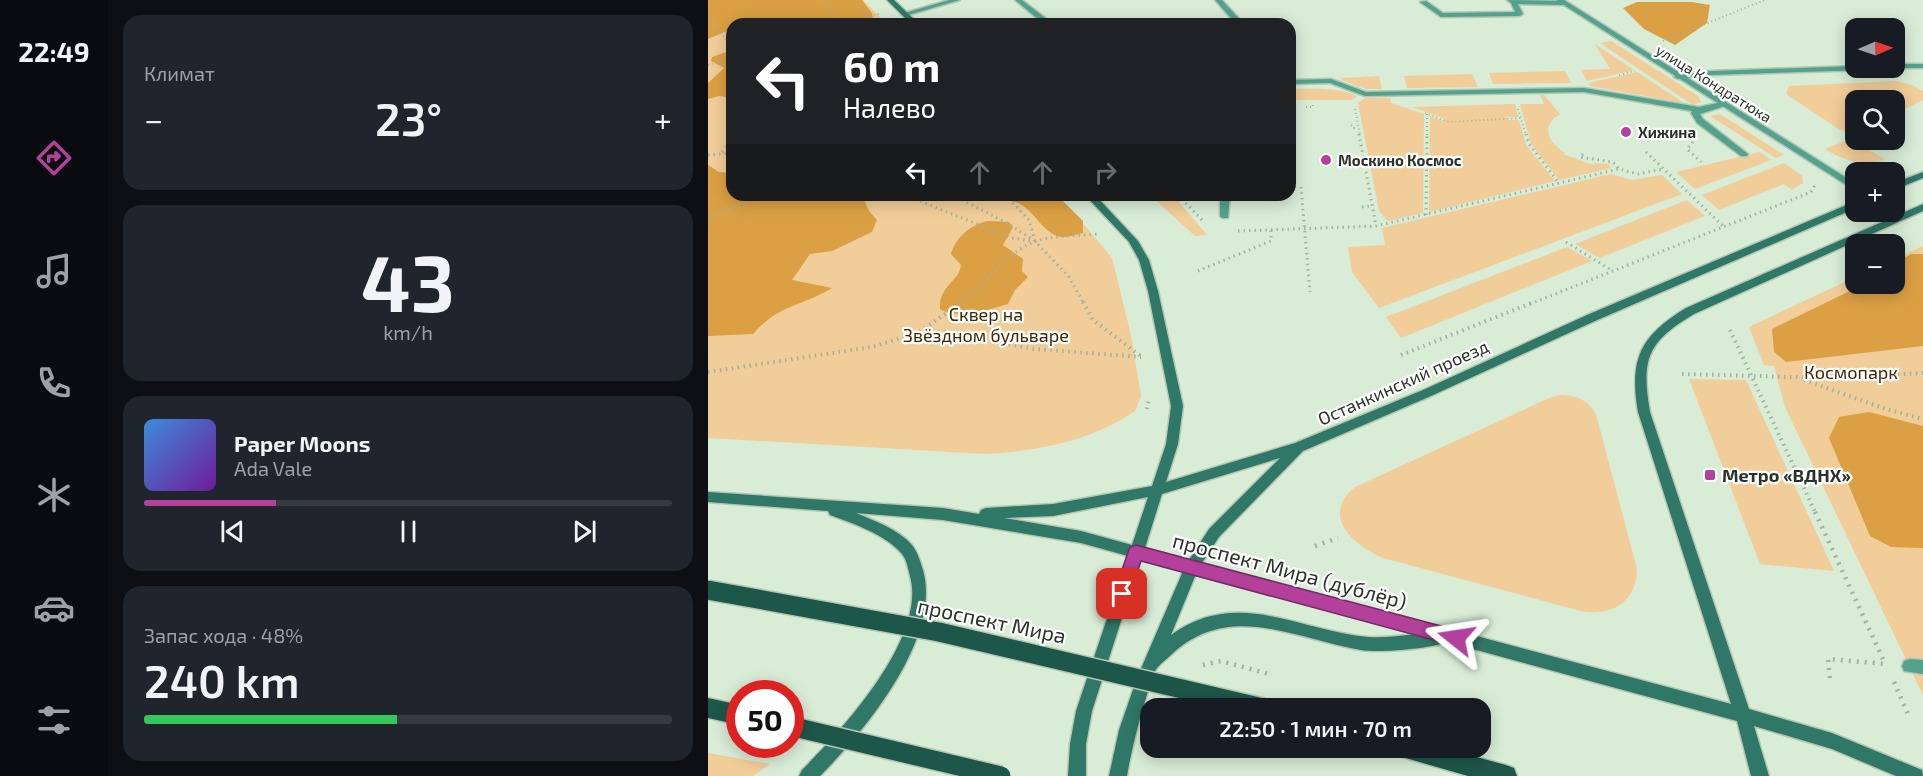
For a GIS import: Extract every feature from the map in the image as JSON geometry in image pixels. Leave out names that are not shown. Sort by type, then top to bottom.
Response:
[{"type":"main road","points":[[890,0],[909,18]]},
{"type":"main road","points":[[1905,183],[1923,175]]},
{"type":"main road","points":[[1077,776],[1078,744],[1084,711],[1172,444],[1177,406],[1153,291],[1139,250],[1095,201]]},
{"type":"main road","points":[[1760,776],[1743,715],[1644,412],[1640,386],[1644,353],[1661,329],[1690,311],[1923,207]]},
{"type":"main road","name":"Останкинский проезд","points":[[943,514],[998,514],[1053,510],[1107,501],[1157,490],[1299,447],[1845,209]]},
{"type":"main road","points":[[1118,776],[1128,730],[1145,678],[1176,599],[1192,567],[1214,533],[1299,447]]},
{"type":"main road","name":"проспект Мира (дублёр)","points":[[708,497],[943,514],[1035,528],[1136,552],[1743,715],[1832,741],[1916,776]]},
{"type":"main road","points":[[808,776],[850,733],[871,707],[903,651],[916,618],[920,595],[918,573],[912,555],[898,542],[866,523],[826,507]]},
{"type":"main road","name":"проспект Мира","points":[[708,590],[939,632],[1220,698]]},
{"type":"main road","points":[[1145,678],[1155,660],[1179,639],[1206,626],[1235,619],[1266,620],[1361,644],[1376,645],[1429,638],[1456,638]]},
{"type":"main road","points":[[708,708],[726,711]]},
{"type":"main road","points":[[804,729],[1001,776]]},
{"type":"main road","points":[[1441,758],[1506,776]]},
{"type":"street","points":[[905,14],[957,0]]},
{"type":"street","points":[[1018,0],[1041,18]]},
{"type":"street","points":[[1218,0],[1234,18]]},
{"type":"street","points":[[1426,1],[1441,15],[1519,14],[1512,1],[1561,1]]},
{"type":"street","name":"улица Кондратюка","points":[[1561,1],[1845,181]]},
{"type":"street","points":[[1905,66],[1923,66]]},
{"type":"street","points":[[1678,77],[1710,73],[1845,69]]},
{"type":"street","points":[[1296,82],[1331,81],[1365,94],[1584,90],[1699,110],[1722,104]]},
{"type":"street","points":[[1699,110],[1695,113],[1700,121],[1744,154]]},
{"type":"street","points":[[1225,201],[1225,216]]},
{"type":"path","points":[[822,0],[838,18]]},
{"type":"path","points":[[1658,43],[1765,0]]},
{"type":"path","points":[[708,17],[726,39]]},
{"type":"path","points":[[708,65],[726,60]]},
{"type":"path","points":[[1392,93],[1393,102],[1449,122],[1521,118]]},
{"type":"path","points":[[1354,102],[1353,127],[1364,155],[1376,226]]},
{"type":"path","points":[[1306,107],[1313,107],[1312,103]]},
{"type":"path","points":[[1517,104],[1529,144],[1559,183]]},
{"type":"path","points":[[1426,215],[1427,114]]},
{"type":"path","points":[[1696,134],[1695,141],[1687,150],[1701,162]]},
{"type":"path","points":[[722,153],[726,148]]},
{"type":"path","points":[[1646,152],[1723,226]]},
{"type":"path","points":[[708,153],[726,153]]},
{"type":"path","points":[[1583,154],[1580,157],[1613,162],[1619,169]]},
{"type":"path","points":[[1356,155],[1364,155]]},
{"type":"path","points":[[1184,201],[1213,231],[1376,226],[1619,169],[1638,174],[1663,170]]},
{"type":"path","points":[[1401,355],[1811,192],[1815,186],[1815,180]]},
{"type":"path","points":[[1300,187],[1310,292]]},
{"type":"path","points":[[708,218],[749,201]]},
{"type":"path","points":[[919,201],[1012,238],[1035,241],[1102,234],[1096,228]]},
{"type":"path","points":[[964,201],[1007,223],[1035,241],[1070,277],[1093,320],[1142,357]]},
{"type":"path","points":[[1011,201],[1029,220],[1035,241]]},
{"type":"path","points":[[1362,207],[1373,206]]},
{"type":"path","points":[[1225,216],[1225,231]]},
{"type":"path","points":[[1198,271],[1271,241],[1271,230]]},
{"type":"path","points":[[918,333],[973,294],[1018,250],[1035,241]]},
{"type":"path","points":[[1566,242],[1612,270]]},
{"type":"path","points":[[1730,330],[1908,714]]},
{"type":"path","points":[[708,372],[872,347],[918,333],[944,332],[1034,349],[1142,357]]},
{"type":"path","points":[[1140,346],[1142,357]]},
{"type":"path","points":[[1682,374],[1801,379],[1875,378],[1923,373]]},
{"type":"path","points":[[1801,379],[1886,409],[1923,419]]},
{"type":"path","points":[[1315,546],[1338,538]]},
{"type":"path","points":[[1830,678],[1828,659],[1867,663]]},
{"type":"green space","name":"Сквер на Звёздном бульваре","points":[[708,0],[863,0],[881,18],[726,18],[726,201],[1061,201],[1112,258],[1131,335],[1141,396],[1135,411],[1101,430],[1064,443],[986,454],[708,438]]},
{"type":"green space","points":[[1611,41],[1698,96],[1701,102],[1693,105],[1600,43]]},
{"type":"green space","points":[[1595,44],[1634,70],[1587,81],[1581,70],[1610,69]]},
{"type":"green space","points":[[1565,71],[1571,83],[1493,84],[1489,73]]},
{"type":"green space","points":[[1637,72],[1684,103],[1590,86],[1589,83]]},
{"type":"green space","points":[[1472,74],[1478,87],[1407,88],[1404,76]]},
{"type":"green space","points":[[1379,76],[1382,89],[1366,89],[1342,80],[1342,78]]},
{"type":"green space","points":[[1897,81],[1923,91],[1923,100],[1905,109],[1905,90],[1845,90],[1845,131],[1840,130],[1786,94],[1789,86]]},
{"type":"green space","points":[[1296,89],[1350,93],[1357,96],[1352,100],[1296,100]]},
{"type":"green space","points":[[1540,95],[1544,95],[1560,114],[1548,129],[1554,144],[1565,153],[1563,154],[1593,165],[1594,163],[1609,164],[1611,168],[1559,180],[1531,144],[1520,104],[1544,104]]},
{"type":"green space","points":[[1365,98],[1390,98],[1391,103],[1424,114],[1423,213],[1388,221],[1379,211],[1358,103]]},
{"type":"green space","points":[[1515,104],[1518,117],[1507,117],[1508,120],[1519,120],[1526,145],[1555,181],[1429,212],[1430,116],[1444,121],[1446,119],[1412,107]]},
{"type":"green space","points":[[1720,114],[1784,155],[1776,158],[1710,116]]},
{"type":"green space","points":[[1845,141],[1845,150],[1869,150],[1885,159],[1877,162],[1854,162],[1825,149]]},
{"type":"green space","points":[[1760,152],[1771,160],[1695,189],[1676,172]]},
{"type":"green space","points":[[1784,163],[1802,176],[1803,183],[1792,190],[1784,184],[1719,210],[1702,195]]},
{"type":"green space","points":[[1611,174],[1632,180],[1662,175],[1682,194],[1379,308],[1352,272],[1348,247],[1385,245],[1382,228]]},
{"type":"green space","points":[[1687,200],[1705,216],[1600,258],[1575,244]]},
{"type":"green space","points":[[1157,201],[1178,201],[1207,235],[1195,236]]},
{"type":"green space","name":"Космопарк","points":[[1923,246],[1923,695],[1785,407],[1774,366],[1764,365],[1749,327],[1845,282],[1845,294],[1905,294],[1905,254]]},
{"type":"green space","points":[[1567,247],[1592,261],[1401,338],[1386,317]]},
{"type":"green space","points":[[1689,379],[1746,380],[1834,571],[1760,564]]},
{"type":"green space","points":[[1559,395],[1571,396],[1587,403],[1597,418],[1637,569],[1636,581],[1632,590],[1620,605],[1602,612],[1581,611],[1383,558],[1361,546],[1345,528],[1340,508],[1355,487]]},
{"type":"green space","points":[[708,753],[770,764],[753,776],[708,776]]},
{"type":"shaded area","points":[[708,0],[862,0],[872,13],[873,18],[726,18],[726,32],[708,39]]},
{"type":"shaded area","points":[[1637,2],[1692,2],[1710,5],[1707,23],[1675,45],[1644,29],[1623,8]]},
{"type":"shaded area","points":[[726,52],[726,97],[719,96],[708,99],[708,83],[724,68],[711,61],[712,57]]},
{"type":"shaded area","points":[[708,165],[719,172],[726,173],[726,201],[865,201],[877,220],[872,232],[832,251],[810,254],[792,280],[832,288],[781,311],[753,334],[708,336]]},
{"type":"shaded area","points":[[1009,201],[1063,201],[1083,221],[1083,233],[1066,237],[1057,236],[1045,228],[1022,205]]},
{"type":"shaded area","points":[[988,221],[1009,222],[1013,227],[1003,245],[1023,259],[1022,271],[1028,277],[1015,290],[1008,304],[964,314],[955,314],[940,309],[943,294],[957,276],[961,265],[951,254],[956,242],[975,225]]},
{"type":"shaded area","points":[[1911,254],[1923,254],[1923,346],[1786,362],[1774,352],[1772,329],[1845,293],[1905,294],[1905,258]]},
{"type":"shaded area","points":[[1869,412],[1923,426],[1923,548],[1891,547],[1870,536],[1829,438],[1839,417]]},
{"type":"place","name":"Хижина","points":[[1626,132]]},
{"type":"place","name":"Москино Космос","points":[[1326,160]]},
{"type":"place","name":"Метро «ВДНХ»","points":[[1710,475]]},
{"type":"route","points":[[1122,594],[1136,552],[1456,638]]}]
